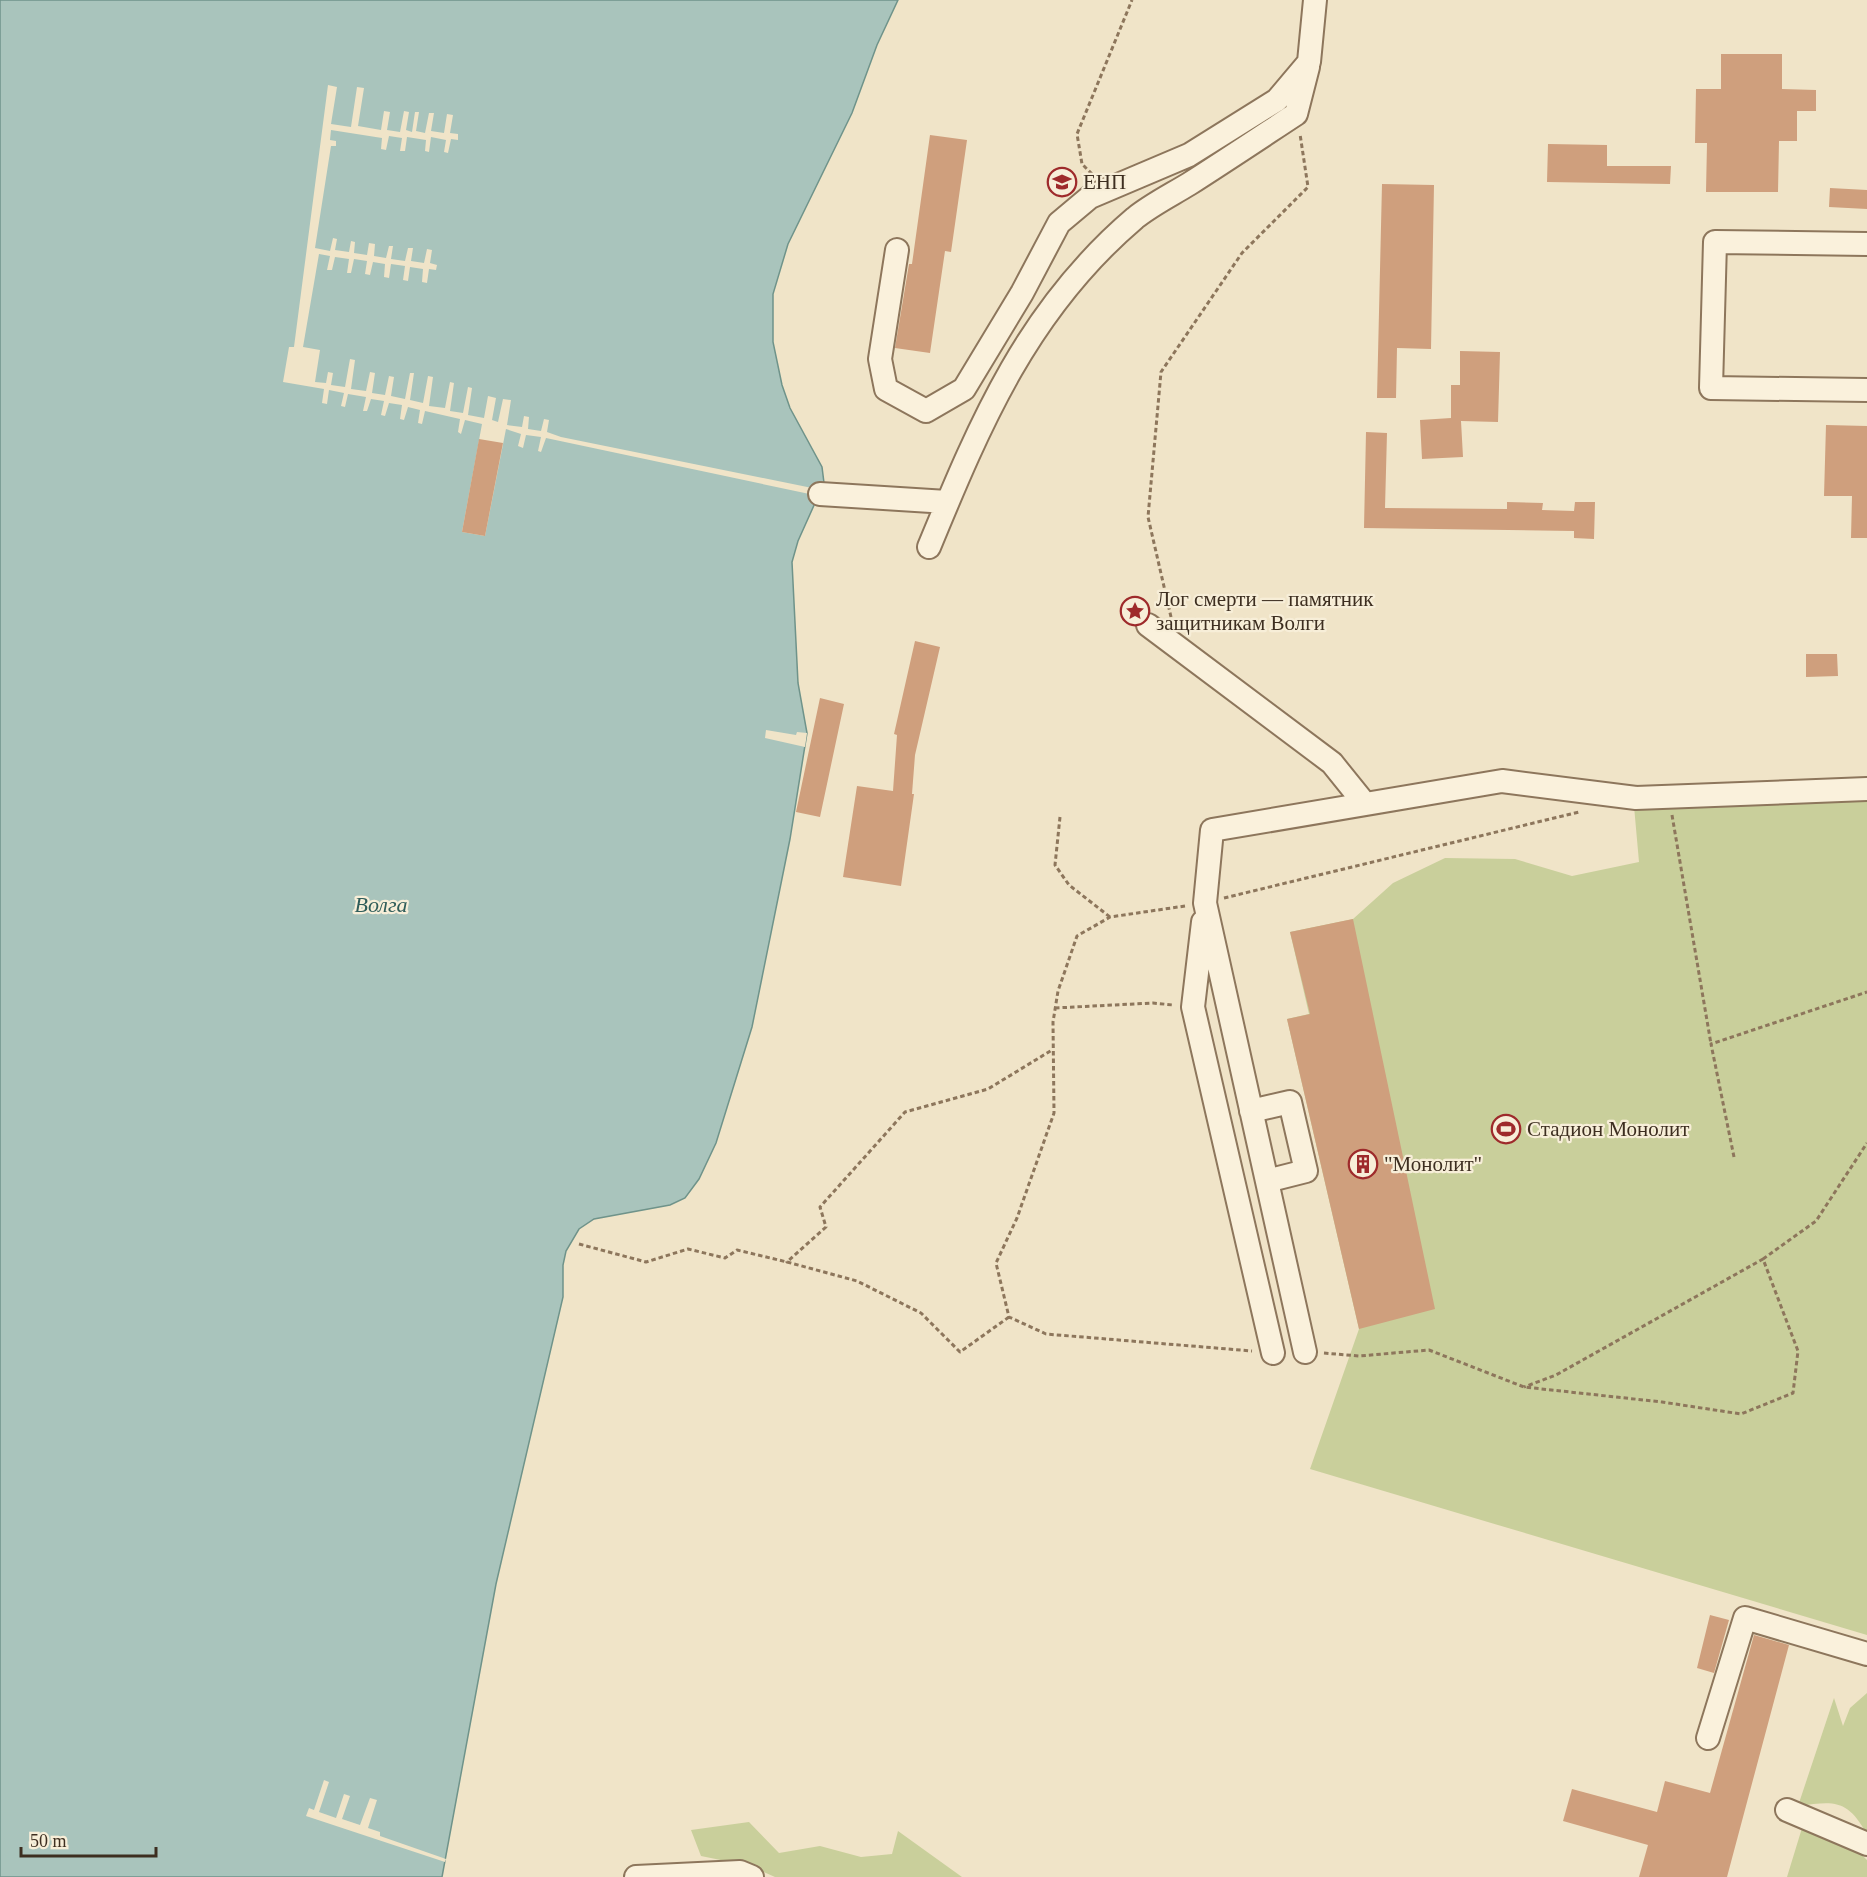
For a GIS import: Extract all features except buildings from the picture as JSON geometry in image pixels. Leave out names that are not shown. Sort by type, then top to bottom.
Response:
[{"type":"street","points":[[929,547],[996,393],[1031,336],[1073,279],[1136,218],[1296,114],[1309,62],[1315,0]]},
{"type":"street","points":[[897,250],[880,359],[886,389],[926,411],[964,389],[1022,294],[1059,224],[1090,197],[1189,155],[1277,100],[1309,62]]},
{"type":"street","points":[[1867,244],[1715,242],[1711,388],[1867,390]]},
{"type":"street","points":[[820,494],[947,502]]},
{"type":"street","points":[[1148,625],[1332,763],[1365,804]]},
{"type":"street","points":[[1273,1353],[1193,1007],[1212,830],[1502,781],[1636,798],[1867,789]]},
{"type":"street","points":[[1205,903],[1305,1352]]},
{"type":"street","points":[[1193,1007],[1226,999]]},
{"type":"street","points":[[1251,1111],[1290,1102],[1306,1171],[1267,1181]]},
{"type":"street","points":[[1259,1147],[1298,1137]]},
{"type":"street","points":[[1708,1738],[1745,1618],[1867,1654]]},
{"type":"street","points":[[1787,1810],[1867,1844]]},
{"type":"street","points":[[636,1877],[740,1872],[752,1877]]},
{"type":"path","points":[[1109,189],[1082,164],[1077,134],[1132,0]]},
{"type":"path","points":[[1178,648],[1148,517],[1161,372],[1242,253],[1308,187],[1296,114]]},
{"type":"path","points":[[1009,1317],[996,1263],[1017,1218],[1054,1113],[1055,1008],[1077,936],[1110,917],[1205,903],[1586,810]]},
{"type":"path","points":[[1060,817],[1055,865],[1069,885],[1110,917]]},
{"type":"path","points":[[1672,829],[1734,1157]]},
{"type":"path","points":[[1711,1044],[1867,992]]},
{"type":"path","points":[[1055,1008],[1153,1003],[1193,1007]]},
{"type":"path","points":[[787,1262],[826,1227],[820,1207],[905,1113],[988,1089],[1053,1050]]},
{"type":"path","points":[[1524,1387],[1556,1375],[1763,1259],[1816,1221],[1867,1143]]},
{"type":"path","points":[[579,1244],[646,1262],[688,1249],[725,1258],[737,1250],[857,1281],[921,1312],[960,1352],[1009,1317]]},
{"type":"path","points":[[1305,1352],[1359,1356],[1429,1350],[1524,1387],[1662,1402],[1741,1414],[1793,1393],[1798,1351],[1763,1259]]},
{"type":"path","points":[[1009,1317],[1046,1334],[1273,1353]]},
{"type":"green space","points":[[1867,797],[1867,1635],[1310,1469],[1359,1329],[1287,1019],[1309,1014],[1290,932],[1353,919],[1393,883],[1445,858],[1515,859],[1572,876],[1639,862],[1634,806]]},
{"type":"green space","points":[[1867,1693],[1867,1834],[1853,1814],[1839,1805],[1822,1803],[1798,1806],[1834,1698],[1843,1726],[1850,1708]]},
{"type":"green space","points":[[749,1822],[779,1853],[820,1846],[861,1857],[892,1854],[898,1831],[962,1877],[775,1877],[750,1866],[701,1856],[691,1830]]},
{"type":"green space","points":[[1802,1828],[1837,1831],[1867,1860],[1867,1877],[1787,1877]]},
{"type":"water","name":"Волга","points":[[0,0],[898,0],[877,45],[852,113],[788,244],[773,294],[773,342],[782,385],[790,408],[822,467],[824,483],[798,541],[792,562],[798,683],[807,733],[790,839],[752,1027],[716,1143],[699,1179],[685,1198],[670,1205],[594,1219],[579,1229],[566,1251],[563,1265],[563,1297],[496,1584],[442,1877],[0,1877]]},
{"type":"pier","points":[[328,85],[337,87],[331,124],[351,127],[357,87],[364,88],[358,126],[381,130],[384,111],[390,112],[387,130],[400,132],[404,111],[409,112],[406,130],[412,132],[415,112],[419,112],[416,131],[425,133],[429,113],[434,113],[431,131],[444,133],[447,114],[453,115],[450,133],[458,134],[458,140],[451,139],[448,153],[444,152],[446,140],[431,137],[429,152],[425,151],[426,140],[407,137],[405,151],[400,151],[402,138],[389,136],[386,150],[381,149],[382,138],[331,130],[330,140],[336,141],[336,146],[331,146],[315,248],[330,251],[333,238],[337,239],[335,250],[349,252],[351,241],[355,242],[354,253],[367,255],[369,243],[375,244],[374,256],[386,258],[389,246],[393,246],[391,259],[405,261],[408,248],[413,248],[411,261],[424,263],[427,249],[432,250],[430,263],[437,265],[436,270],[429,269],[427,283],[422,282],[423,269],[410,267],[408,281],[403,280],[405,266],[391,264],[389,278],[384,277],[385,264],[373,262],[370,275],[365,274],[367,261],[354,259],[351,273],[347,273],[349,259],[335,257],[332,270],[327,270],[330,256],[319,254],[303,347],[320,350],[315,382],[326,383],[328,372],[333,373],[331,385],[345,387],[350,359],[355,360],[351,389],[366,391],[370,372],[375,373],[372,393],[385,395],[389,376],[394,377],[391,396],[405,399],[410,373],[414,373],[410,400],[423,403],[428,376],[433,377],[429,406],[445,408],[450,382],[454,383],[450,411],[463,413],[468,387],[472,388],[468,415],[484,418],[488,396],[496,398],[492,420],[498,422],[503,399],[511,400],[507,425],[522,427],[524,416],[529,417],[528,429],[541,431],[544,419],[549,420],[547,432],[561,437],[822,490],[819,496],[546,438],[541,452],[538,451],[541,437],[526,435],[523,448],[518,446],[521,434],[506,429],[485,536],[462,532],[482,424],[465,420],[461,434],[458,432],[460,419],[425,411],[422,424],[418,423],[420,410],[408,407],[404,420],[400,419],[402,405],[389,403],[385,416],[381,415],[384,401],[371,399],[367,411],[363,411],[366,397],[348,394],[345,407],[341,406],[344,393],[329,390],[327,404],[322,403],[324,389],[283,382],[289,347],[294,347]]},
{"type":"pier","points":[[766,730],[796,735],[797,732],[807,733],[805,747],[765,738]]},
{"type":"pier","points":[[324,1780],[329,1782],[319,1812],[336,1818],[344,1794],[350,1796],[342,1819],[360,1825],[370,1798],[377,1800],[368,1828],[380,1832],[380,1836],[446,1859],[445,1862],[306,1816],[309,1808],[314,1810]]},
{"type":"place","name":"ЕНП","points":[[1062,182]]},
{"type":"place","name":"Лог смерти — памятник защитникам Волги","points":[[1135,611]]},
{"type":"place","name":"Стадион Монолит","points":[[1506,1129]]},
{"type":"place","name":"\"Монолит\"","points":[[1363,1164]]}]
